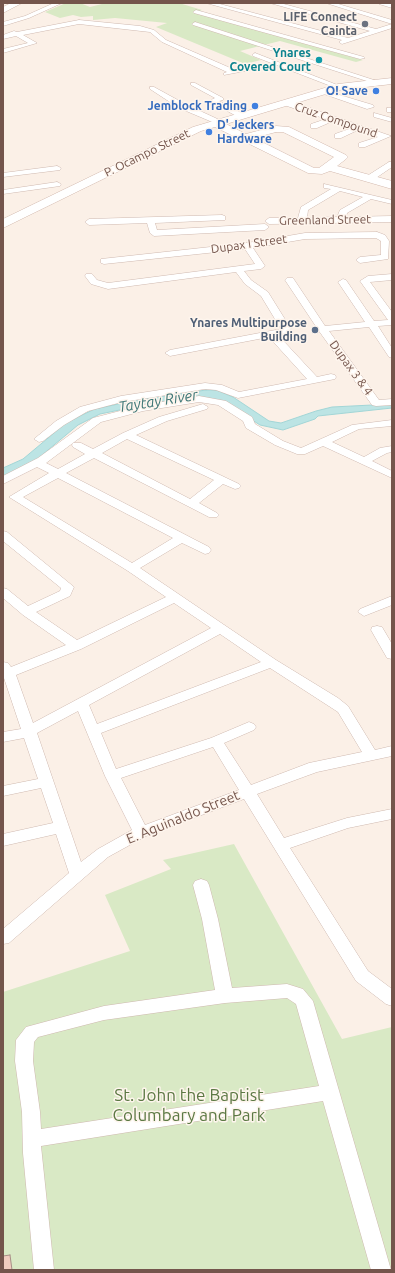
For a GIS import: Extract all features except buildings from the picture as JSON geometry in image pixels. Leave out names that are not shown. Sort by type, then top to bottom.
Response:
[{"type":"street","points":[[5,8],[18,3]]},
{"type":"street","points":[[3,24],[27,18],[58,3]]},
{"type":"street","points":[[209,3],[349,40]]},
{"type":"street","points":[[221,6],[229,3]]},
{"type":"street","points":[[273,3],[377,31]]},
{"type":"street","points":[[329,3],[392,22]]},
{"type":"street","points":[[381,3],[392,6]]},
{"type":"street","points":[[196,12],[362,58]]},
{"type":"street","points":[[3,37],[84,21],[140,28],[152,31],[164,41],[233,72]]},
{"type":"street","points":[[195,24],[386,82]]},
{"type":"street","points":[[326,48],[392,26]]},
{"type":"street","points":[[3,28],[34,43],[3,51]]},
{"type":"street","points":[[255,55],[338,87]]},
{"type":"street","points":[[224,74],[247,70]]},
{"type":"street","name":"P. Ocampo Street","points":[[3,224],[185,134],[338,87],[386,82]]},
{"type":"street","points":[[193,84],[221,99],[213,102],[243,116]]},
{"type":"street","points":[[152,88],[182,106],[245,136],[312,171],[318,172],[329,167],[342,157],[289,130],[276,129],[245,136]]},
{"type":"street","points":[[323,92],[370,107]]},
{"type":"street","name":"Cruz Compound","points":[[287,103],[358,128],[388,135]]},
{"type":"street","points":[[377,115],[392,120]]},
{"type":"street","points":[[314,126],[333,119]]},
{"type":"street","points":[[338,136],[370,124]]},
{"type":"street","points":[[362,145],[388,135]]},
{"type":"street","points":[[370,178],[392,164]]},
{"type":"street","points":[[329,167],[392,185]]},
{"type":"street","points":[[3,175],[58,168]]},
{"type":"street","points":[[3,192],[57,184],[44,170]]},
{"type":"street","points":[[327,186],[392,202]]},
{"type":"street","points":[[302,220],[304,209],[338,189]]},
{"type":"street","points":[[341,219],[343,212],[369,197]]},
{"type":"street","points":[[382,218],[392,210]]},
{"type":"street","points":[[89,222],[222,218]]},
{"type":"street","name":"Greenland Street","points":[[150,220],[154,233],[225,230],[302,220],[392,219]]},
{"type":"street","points":[[89,276],[94,282],[108,286],[261,266],[243,246],[225,230]]},
{"type":"street","name":"Dupax I Street","points":[[104,261],[243,246],[317,235],[377,235],[388,241]]},
{"type":"street","points":[[360,260],[385,257],[388,241]]},
{"type":"street","points":[[170,353],[285,331],[286,329],[265,294],[248,282],[238,269]]},
{"type":"street","points":[[322,329],[392,321],[365,281],[368,279],[392,277]]},
{"type":"street","name":"Dupax 3 & 4","points":[[290,280],[322,329],[376,403],[392,402]]},
{"type":"street","points":[[343,282],[392,355]]},
{"type":"street","points":[[272,334],[314,380]]},
{"type":"street","points":[[39,439],[60,423],[84,408],[121,399],[205,386],[218,387],[238,395],[331,377]]},
{"type":"street","points":[[3,481],[42,460],[97,420],[136,410],[199,399],[212,400],[222,403],[248,419],[250,426],[278,443],[301,452],[366,424],[392,423]]},
{"type":"street","points":[[203,407],[163,419],[128,435],[15,497],[132,568],[272,664],[333,701],[342,709],[371,755]]},
{"type":"street","points":[[128,435],[235,486]]},
{"type":"street","points":[[323,442],[392,475]]},
{"type":"street","points":[[77,445],[213,515]]},
{"type":"street","points":[[365,461],[384,450],[392,449]]},
{"type":"street","points":[[40,464],[204,550]]},
{"type":"street","points":[[191,504],[221,480]]},
{"type":"street","points":[[3,535],[68,587],[66,593],[27,612]]},
{"type":"street","points":[[132,568],[182,538]]},
{"type":"street","points":[[3,592],[27,612],[76,646]]},
{"type":"street","points":[[78,875],[28,732],[7,679],[176,597]]},
{"type":"street","points":[[364,612],[392,600]]},
{"type":"street","points":[[3,737],[28,732],[221,628]]},
{"type":"street","points":[[377,630],[390,647]]},
{"type":"street","points":[[93,731],[272,664]]},
{"type":"street","points":[[81,703],[112,776],[141,832]]},
{"type":"street","points":[[112,776],[216,741],[249,727]]},
{"type":"street","points":[[216,741],[362,976],[392,999]]},
{"type":"street","name":"E. Aguinaldo Street","points":[[3,938],[103,853],[141,832],[314,767],[392,751]]},
{"type":"street","points":[[3,791],[46,782]]},
{"type":"street","points":[[281,845],[347,823],[392,814]]},
{"type":"street","points":[[3,840],[62,826]]},
{"type":"street","points":[[201,885],[210,919],[225,996]]},
{"type":"street","points":[[44,1270],[31,1139],[31,1112],[24,1061],[25,1040],[32,1032],[104,1013],[225,996],[287,991],[297,994],[304,1001],[381,1270]]},
{"type":"street","points":[[31,1139],[329,1092]]},
{"type":"green space","points":[[66,3],[80,3],[90,7],[106,3],[179,3],[202,10],[195,13],[363,60],[356,62],[280,41],[240,51],[261,60],[245,64],[156,27],[167,23],[115,18],[93,20],[93,16],[81,17],[73,15],[60,18],[45,12]]},
{"type":"green space","name":"St. John the Baptist Columbary and Park","points":[[234,844],[342,1039],[392,1027],[392,1270],[3,1270],[3,992],[130,951],[105,895],[171,869],[163,860]]},
{"type":"water","name":"Taytay River","points":[[206,390],[216,390],[233,397],[269,421],[281,423],[332,407],[392,404],[392,408],[318,416],[315,419],[283,430],[260,425],[232,407],[197,397],[159,402],[100,414],[78,425],[36,460],[3,478],[3,468],[23,459],[66,423],[95,409],[132,401]]},
{"type":"place","name":"LIFE Connect Cainta","points":[[365,24]]},
{"type":"place","name":"Ynares Covered Court","points":[[319,60]]},
{"type":"place","name":"O! Save","points":[[376,91]]},
{"type":"place","name":"Jemblock Trading","points":[[255,106]]},
{"type":"place","name":"D' Jeckers Hardware","points":[[209,132]]},
{"type":"place","name":"Ynares Multipurpose Building","points":[[315,330]]}]
